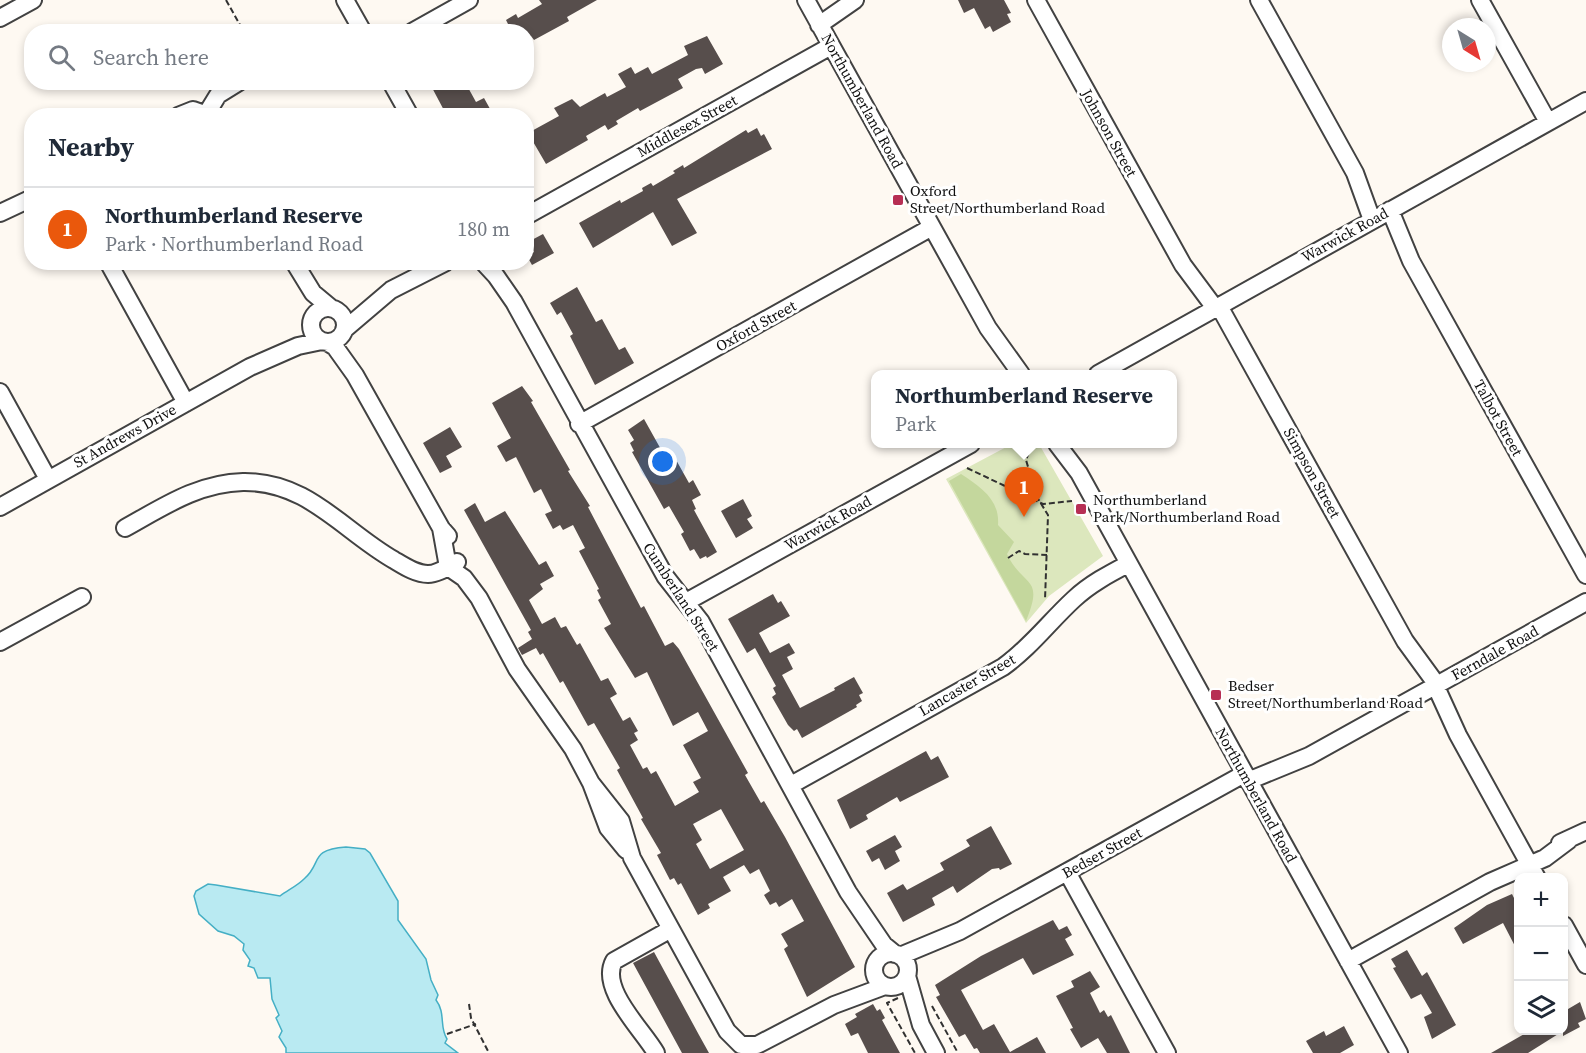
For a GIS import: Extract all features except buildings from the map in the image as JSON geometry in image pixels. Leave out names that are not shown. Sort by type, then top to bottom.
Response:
[{"type":"street","points":[[0,18],[33,0]]},
{"type":"street","points":[[345,0],[358,24]]},
{"type":"street","points":[[426,24],[469,0]]},
{"type":"street","points":[[813,13],[847,0]]},
{"type":"street","points":[[813,13],[855,0]]},
{"type":"street","name":"Johnson Street","points":[[1036,0],[1183,265],[1212,310]]},
{"type":"street","name":"Talbot Street","points":[[1259,0],[1355,173],[1411,261],[1586,575]]},
{"type":"street","points":[[1480,0],[1548,122]]},
{"type":"street","name":"Northumberland Road","points":[[813,13],[988,328],[1006,370]]},
{"type":"street","name":"Middlesex Street","points":[[534,208],[831,46]]},
{"type":"street","points":[[212,108],[218,95],[226,90]]},
{"type":"street","points":[[395,90],[406,108]]},
{"type":"street","name":"Warwick Road","points":[[1102,370],[1586,101]]},
{"type":"street","points":[[2,213],[24,202]]},
{"type":"street","name":"Oxford Street","points":[[579,424],[932,227]]},
{"type":"street","points":[[112,270],[186,403]]},
{"type":"street","points":[[298,270],[304,281],[313,334],[335,347],[355,375],[441,528],[453,564],[479,598],[517,669],[567,740],[591,783],[608,828],[632,858],[727,1031],[741,1045],[750,1050],[834,1005],[858,987],[883,955],[897,955],[906,963],[921,1025],[936,1053]]},
{"type":"street","points":[[421,274],[425,270]]},
{"type":"street","points":[[312,319],[319,310],[333,309],[391,290],[429,270]]},
{"type":"street","name":"Cumberland Street","points":[[490,270],[514,302]]},
{"type":"street","name":"Cumberland Street","points":[[501,270],[514,302],[579,424],[665,576],[701,622],[848,892],[884,945],[897,955]]},
{"type":"street","points":[[304,281],[343,318],[345,346],[355,375]]},
{"type":"street","points":[[324,341],[338,339],[343,331],[391,290]]},
{"type":"street","name":"Simpson Street","points":[[1212,310],[1406,640],[1531,866]]},
{"type":"street","name":"St Andrews Drive","points":[[250,368],[301,331],[312,319]]},
{"type":"street","name":"Northumberland Road","points":[[988,328],[1017,370]]},
{"type":"street","name":"St Andrews Drive","points":[[0,507],[48,478],[250,368],[298,346],[324,341]]},
{"type":"street","points":[[0,392],[48,478]]},
{"type":"street","name":"Warwick Road","points":[[686,602],[964,448]]},
{"type":"street","name":"Northumberland Road","points":[[1060,448],[1079,473]]},
{"type":"street","name":"Northumberland Road","points":[[1069,448],[1079,473],[1128,564],[1399,1053]]},
{"type":"street","points":[[125,528],[197,490],[245,482],[293,491],[315,502],[380,552],[416,571],[427,574],[453,564]]},
{"type":"street","name":"Lancaster Street","points":[[790,785],[1003,666],[1030,647],[1065,608],[1089,587],[1128,564]]},
{"type":"street","points":[[0,642],[82,597]]},
{"type":"street","name":"Ferndale Road","points":[[1257,797],[1310,756],[1586,602]]},
{"type":"street","name":"Ferndale Road","points":[[1246,777],[1310,756]]},
{"type":"street","name":"Bedser Street","points":[[897,955],[960,931],[1246,777]]},
{"type":"street","points":[[1348,961],[1490,882],[1531,866],[1586,831]]},
{"type":"street","points":[[1067,872],[1167,1053]]},
{"type":"street","name":"Cumberland Street","points":[[848,892],[875,967]]},
{"type":"street","points":[[1564,927],[1586,965]]},
{"type":"street","points":[[656,1053],[625,1010],[610,974],[614,961],[671,929]]},
{"type":"street","name":"Bedser Street","points":[[907,974],[960,931]]},
{"type":"street","points":[[875,967],[877,980],[887,987],[921,1025]]},
{"type":"street","points":[[834,1005],[900,984],[907,974]]},
{"type":"path","points":[[226,0],[240,24]]},
{"type":"path","points":[[1022,448],[1037,497],[1048,515],[1045,600]]},
{"type":"path","points":[[1026,459],[1030,448]]},
{"type":"path","points":[[967,468],[1043,504],[1072,501]]},
{"type":"path","points":[[1008,558],[1019,550],[1025,554],[1047,555]]},
{"type":"path","points":[[469,1004],[471,1018],[489,1053]]},
{"type":"path","points":[[447,1034],[476,1024]]},
{"type":"green space","points":[[1004,448],[1041,448],[1103,556],[1049,596],[1026,623],[946,479]]},
{"type":"green space","points":[[961,474],[988,495],[996,508],[998,525],[1014,542],[1007,554],[1033,589],[1026,621],[949,481]]},
{"type":"water","points":[[346,847],[365,849],[370,853],[398,901],[398,920],[426,959],[431,980],[438,995],[436,1000],[441,1010],[443,1030],[447,1039],[445,1043],[458,1053],[286,1053],[286,1048],[279,1037],[282,1031],[276,1018],[279,1015],[272,999],[270,978],[258,978],[254,968],[248,966],[250,960],[243,950],[244,944],[234,936],[218,931],[199,914],[194,896],[196,891],[208,884],[280,896],[310,873],[321,854]]},
{"type":"place","name":"Oxford Street/Northumberland Road","points":[[898,200]]},
{"type":"place","name":"Northumberland Park/Northumberland Road","points":[[1081,509]]},
{"type":"place","name":"Northumberland Reserve","points":[[1024,517]]},
{"type":"place","name":"Bedser Street/Northumberland Road","points":[[1216,695]]}]
